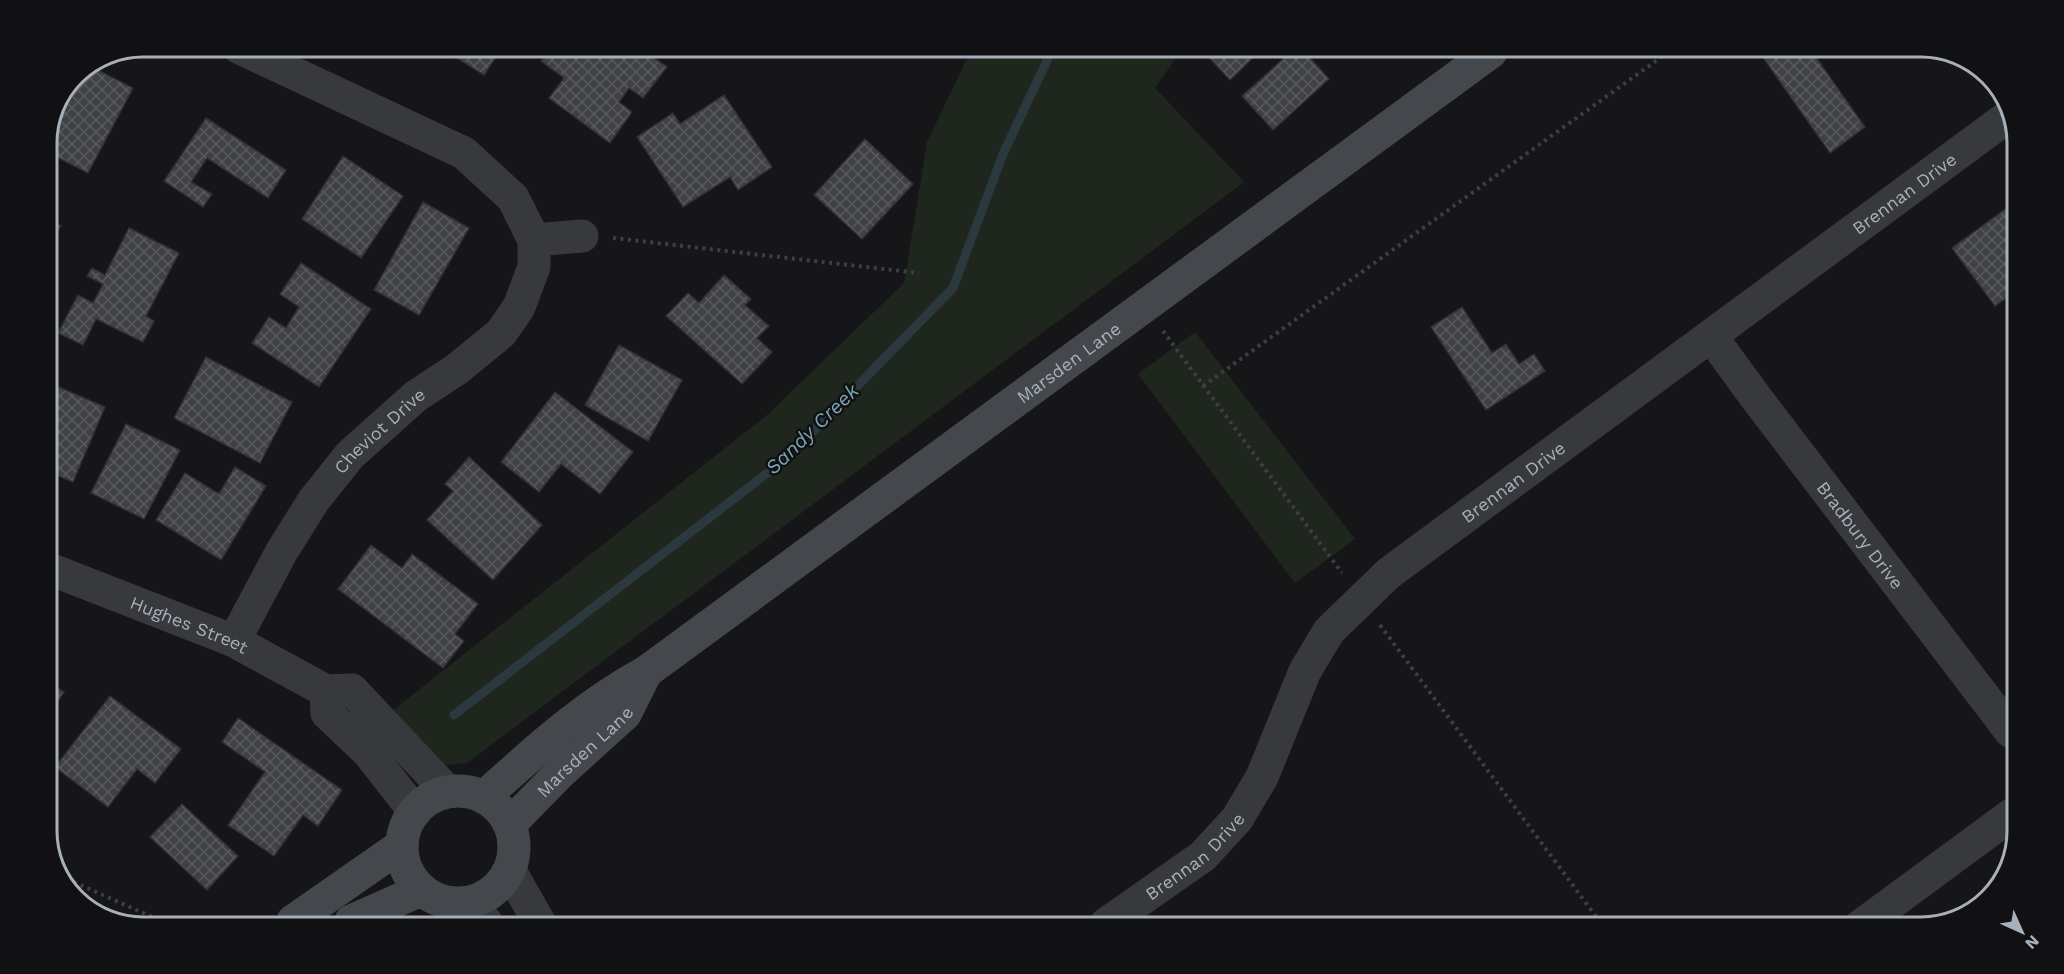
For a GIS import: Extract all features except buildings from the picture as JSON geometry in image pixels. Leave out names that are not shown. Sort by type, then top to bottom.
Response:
[{"type":"main road","name":"Marsden Lane","points":[[484,797],[542,745],[611,691],[646,672],[1484,57]]},
{"type":"main road","name":"Marsden Lane","points":[[510,824],[561,772],[625,714],[646,672]]},
{"type":"main road","points":[[448,792],[468,792],[484,797],[500,808],[510,824],[515,848],[510,871],[476,913],[441,901],[421,890],[407,871],[402,846],[405,828],[415,812],[430,799],[448,792]]},
{"type":"main road","points":[[299,917],[402,846]]},
{"type":"main road","points":[[360,917],[421,890]]},
{"type":"street","name":"Cheviot Drive","points":[[234,640],[282,551],[314,500],[350,455],[416,396],[457,369],[501,333],[519,307],[534,267],[534,240],[513,198],[464,153],[259,57]]},
{"type":"street","name":"Brennan Drive","points":[[1116,917],[1203,856],[1237,819],[1262,777],[1305,671],[1329,631],[1389,573],[2003,120]]},
{"type":"street","points":[[534,240],[582,236]]},
{"type":"street","name":"Bradbury Drive","points":[[1711,336],[2007,727]]},
{"type":"street","name":"Hughes Street","points":[[57,572],[234,640],[326,691],[352,690],[448,792]]},
{"type":"street","points":[[326,691],[327,713],[369,753],[415,812]]},
{"type":"street","points":[[1873,917],[2007,818]]},
{"type":"street","points":[[510,871],[536,917]]},
{"type":"path","points":[[1203,386],[1661,57]]},
{"type":"path","points":[[582,236],[627,239],[919,273]]},
{"type":"path","points":[[74,882],[152,917]]},
{"type":"shaded area","points":[[968,57],[1177,57],[1155,88],[1244,182],[467,763],[447,765],[433,759],[392,711],[767,415],[904,283],[927,142]]},
{"type":"shaded area","points":[[1195,332],[1355,539],[1295,583],[1138,374]]},
{"type":"waterway","name":"Sandy Creek","points":[[454,715],[788,457],[953,288],[1003,154],[1049,57]]}]
